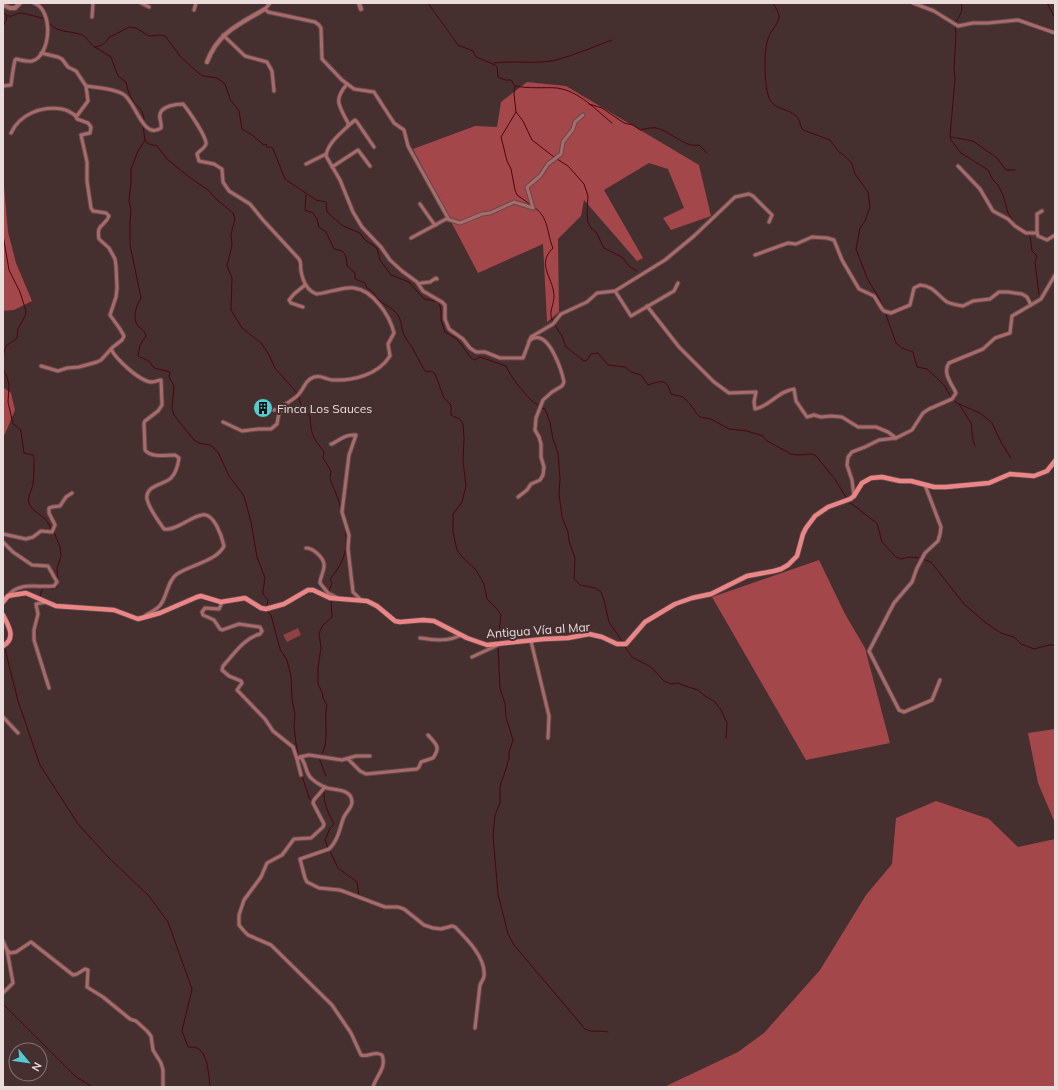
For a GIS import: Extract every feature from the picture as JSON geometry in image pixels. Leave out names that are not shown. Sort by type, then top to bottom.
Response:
[{"type":"main road","points":[[854,496],[862,483],[871,478],[882,477],[900,481],[911,481],[934,487],[946,487],[989,483],[1010,474],[1034,476],[1047,471],[1055,461]]},
{"type":"main road","name":"Antigua Vía al Mar","points":[[140,619],[160,613],[197,596],[221,602],[244,598],[261,608],[266,609],[284,604],[308,590],[313,590],[330,598],[367,601],[377,606],[394,621],[430,620],[480,644],[487,645],[568,638],[589,634],[602,637],[617,644],[626,644],[645,622],[675,604],[692,598],[711,594],[747,576],[781,569],[797,556],[803,534],[815,516],[824,508],[850,499],[854,496]]},
{"type":"main road","points":[[3,602],[8,596],[26,593],[56,606],[114,610],[136,619],[140,619]]},
{"type":"main road","points":[[3,615],[11,633],[9,640],[3,646]]},
{"type":"street","points":[[3,5],[10,8],[15,8],[20,3]]},
{"type":"street","points":[[3,86],[11,85],[16,59],[31,61],[35,60],[47,43],[44,10],[34,3]]},
{"type":"street","points":[[92,17],[93,3]]},
{"type":"street","points":[[141,3],[149,7]]},
{"type":"street","points":[[194,10],[196,3]]},
{"type":"street","points":[[207,62],[210,53],[223,35],[266,9],[270,3]]},
{"type":"street","points":[[359,3],[361,9]]},
{"type":"street","points":[[913,3],[934,11],[958,26],[973,23],[1018,20],[1055,32]]},
{"type":"street","points":[[266,9],[269,12],[315,22],[319,25],[321,28],[321,58],[347,84],[356,90],[374,92],[394,123],[404,130],[408,146],[448,217],[447,219]]},
{"type":"street","points":[[223,35],[241,54],[267,62],[272,71],[274,91]]},
{"type":"street","points":[[41,53],[62,59],[68,67],[76,71],[86,86],[88,101],[76,116]]},
{"type":"street","points":[[347,84],[338,96],[338,102],[348,126]]},
{"type":"street","points":[[86,86],[113,90],[123,94],[128,98],[144,125],[149,129],[157,130],[161,128],[160,114],[166,107],[178,104],[184,105],[198,126],[206,142],[205,146],[197,154],[199,161],[214,164],[222,169],[223,184],[229,191],[252,206],[301,262],[301,271],[305,285],[317,294],[354,287],[376,300],[384,310],[394,330],[394,335],[388,344],[390,355],[387,360],[368,375],[343,380],[332,380],[320,376],[313,377],[306,382],[298,396],[276,410],[266,409]]},
{"type":"street","points":[[11,132],[16,124],[31,112],[36,110],[62,109],[88,124],[91,128],[90,133],[81,134],[87,162],[87,182],[92,210],[106,213],[109,216],[108,220],[99,228],[98,237],[109,248],[115,259],[117,288],[110,315],[124,336],[122,340],[101,360],[89,365],[67,368],[58,371],[42,366]]},
{"type":"street","points":[[411,238],[447,219],[460,223],[482,214],[490,213],[514,202],[533,208],[527,187],[540,176],[548,164],[562,154],[563,142],[573,129],[575,122],[584,115]]},
{"type":"street","points":[[306,164],[326,154],[331,144],[355,120],[374,147]]},
{"type":"street","points":[[332,167],[358,150],[370,166]]},
{"type":"street","points":[[326,154],[328,161],[340,180],[353,212],[362,226],[381,247],[390,260],[419,284],[426,294],[445,305],[445,319],[448,327],[463,339],[474,351],[485,352],[501,358],[523,358],[532,336],[553,324],[561,314],[586,302],[595,294],[615,292],[665,260],[694,236],[735,197],[749,194],[753,196],[772,215],[769,222]]},
{"type":"street","points":[[958,166],[980,189],[994,212],[1008,219],[1015,226],[1026,233],[1037,233]]},
{"type":"street","points":[[420,204],[436,225]]},
{"type":"street","points":[[1042,211],[1037,214],[1037,233],[1039,237],[1047,240],[1055,235]]},
{"type":"street","points":[[755,255],[788,243],[796,244],[812,237],[834,240],[842,260],[859,289],[874,296],[882,309],[888,312],[910,305],[914,288],[920,285],[928,286],[948,302],[963,306],[973,301],[991,298],[999,292],[1022,294],[1027,297],[1031,305]]},
{"type":"street","points":[[854,496],[852,480],[846,465],[852,452],[878,441],[896,438],[912,430],[920,416],[926,410],[952,399],[956,392],[946,374],[946,368],[949,363],[983,349],[995,338],[1010,334],[1012,316],[1041,298],[1055,275]]},
{"type":"street","points":[[419,284],[430,282],[436,278],[437,279]]},
{"type":"street","points":[[615,292],[630,316],[674,291],[678,283]]},
{"type":"street","points":[[303,307],[289,300],[305,285]]},
{"type":"street","points":[[647,306],[679,347],[714,382],[728,393],[756,392],[754,402],[755,409],[770,401],[785,390],[794,389],[797,402],[807,417],[813,415],[842,417],[858,427],[876,427],[888,432],[896,438]]},
{"type":"street","points":[[518,497],[527,490],[531,484],[540,480],[543,474],[544,467],[541,457],[541,444],[535,430],[536,418],[544,400],[552,392],[562,386],[564,382],[552,349],[539,338],[529,341]]},
{"type":"street","points":[[111,349],[123,365],[141,377],[153,382],[162,380],[162,406],[144,423],[145,450],[151,454],[166,456],[175,455],[179,458],[176,471],[172,478],[152,488],[147,494],[147,500],[156,516],[164,529],[168,529],[176,528],[203,514],[208,515],[217,526],[224,546],[222,550],[206,561],[176,575],[160,606],[140,619]]},
{"type":"street","points":[[223,422],[242,431],[271,429],[277,424],[279,413],[284,404]]},
{"type":"street","points":[[331,444],[347,435],[356,435],[349,455],[342,512],[349,535],[348,549],[352,588],[355,595],[360,600]]},
{"type":"street","points":[[925,485],[941,527],[938,541],[925,553],[908,587],[894,603],[869,651],[902,712],[932,700],[940,680]]},
{"type":"street","points":[[3,534],[26,539],[33,538],[41,530],[52,532],[55,525],[49,513],[49,508],[60,506],[66,497],[72,493]]},
{"type":"street","points":[[3,542],[13,552],[32,565],[48,566],[57,582],[54,586],[20,587],[15,589],[8,596]]},
{"type":"street","points":[[306,548],[313,550],[324,562],[320,583],[328,593],[338,598]]},
{"type":"street","points":[[46,602],[36,604],[38,614],[34,630],[34,640],[49,688]]},
{"type":"street","points":[[221,602],[218,609],[205,608],[202,612],[203,615],[214,620],[220,629],[243,624],[260,626],[262,631],[260,634],[245,641],[223,666],[222,670],[229,676],[241,681],[242,684],[237,690],[265,719],[273,731],[293,747],[299,758],[301,775]]},
{"type":"street","points":[[420,638],[438,641],[455,638],[461,635]]},
{"type":"street","points":[[531,641],[548,716],[548,738]]},
{"type":"street","points":[[472,657],[500,644]]},
{"type":"street","points":[[3,717],[18,733]]},
{"type":"street","points":[[348,759],[360,771],[369,774],[417,769],[420,767],[420,762],[431,759],[436,752],[437,746],[428,735]]},
{"type":"street","points":[[299,758],[309,755],[342,760],[356,756],[370,756]]},
{"type":"street","points":[[299,758],[305,762],[309,777],[324,787],[345,791],[351,799],[351,804],[332,847],[325,851],[300,859],[307,882],[318,888],[340,890],[385,907],[404,909],[429,927],[438,929],[452,926],[455,927],[479,953],[484,973],[480,985],[475,1028]]},
{"type":"street","points":[[324,787],[313,803],[324,824],[323,827],[311,838],[294,839],[282,855],[267,863],[261,877],[244,900],[239,915],[239,924],[248,935],[271,944],[332,1005],[343,1020],[361,1055],[365,1056],[375,1053],[382,1055],[384,1062],[383,1069],[376,1079],[373,1087]]},
{"type":"street","points":[[3,941],[7,950],[13,983],[3,993]]},
{"type":"street","points":[[7,950],[10,953],[16,952],[31,942],[73,974],[77,974],[85,969],[88,970],[88,987],[130,1019],[144,1026],[151,1036],[153,1050],[161,1062],[163,1070],[163,1087]]},
{"type":"shaded area","points":[[527,82],[566,86],[699,165],[711,216],[671,230],[663,218],[684,208],[668,169],[649,163],[604,190],[643,258],[637,261],[584,200],[581,216],[558,239],[559,312],[547,322],[543,244],[478,273],[413,149],[475,126],[497,127],[501,102]]},
{"type":"shaded area","points":[[3,174],[8,232],[16,263],[32,301],[14,310],[3,311]]},
{"type":"shaded area","points":[[3,387],[11,393],[15,410],[3,436]]},
{"type":"shaded area","points":[[819,560],[845,614],[865,648],[890,743],[806,760],[712,597]]},
{"type":"shaded area","points":[[298,628],[301,635],[287,642],[283,635]]},
{"type":"shaded area","points":[[1055,729],[1055,823],[1038,783],[1028,733]]},
{"type":"shaded area","points":[[936,801],[989,819],[1018,847],[1055,839],[1055,1087],[664,1087],[738,1052],[764,1033],[820,970],[866,895],[892,864],[896,818]]},
{"type":"waterway","points":[[428,3],[458,45],[473,51],[476,57],[495,65],[497,67],[498,77],[505,80],[511,80],[515,86],[514,94],[516,112],[501,137],[517,195],[531,205]]},
{"type":"waterway","points":[[773,3],[778,11],[779,17],[769,36],[766,49],[765,76],[769,98],[774,105],[793,113],[799,119],[803,130],[830,140],[839,152],[852,164],[855,174],[868,192],[870,207],[865,221],[860,228],[856,249],[867,278],[884,309]]},
{"type":"waterway","points":[[955,23],[961,11],[961,3]]},
{"type":"waterway","points":[[1047,3],[1055,18]]},
{"type":"waterway","points":[[3,12],[8,16],[22,13],[46,19]]},
{"type":"waterway","points":[[3,26],[7,19],[6,16]]},
{"type":"waterway","points":[[48,21],[59,30],[82,35],[94,47],[103,44],[109,37],[129,27],[136,28],[149,36],[165,36],[180,56],[196,71],[203,76],[217,78],[225,84],[230,99],[239,111],[242,129],[264,145],[266,144],[267,147],[271,147],[273,149],[285,179],[316,200],[326,202],[327,212],[343,226],[360,233],[365,240],[377,248],[380,260],[391,275],[409,282],[424,299],[439,302],[441,320],[445,332],[457,339],[471,358],[475,360],[480,357],[506,366],[528,397],[541,408],[545,409],[550,422],[553,439],[558,453],[560,479],[559,494],[562,517],[575,558],[574,579],[580,585],[595,588],[601,592],[609,622],[622,641]]},
{"type":"waterway","points":[[955,27],[955,79],[950,136],[951,140],[961,153],[988,170],[1003,195],[1008,213],[1014,223],[1025,231]]},
{"type":"waterway","points":[[494,63],[540,62],[556,60],[612,40]]},
{"type":"waterway","points":[[95,47],[111,57],[118,76],[126,82],[130,96],[142,111],[144,120]]},
{"type":"waterway","points":[[516,86],[531,88],[557,88],[573,93],[587,102],[612,123]]},
{"type":"waterway","points":[[589,104],[602,108],[624,123],[633,125],[640,130],[652,128],[662,130],[683,142],[699,145],[707,153]]},
{"type":"waterway","points":[[516,112],[523,121],[532,140],[554,157]]},
{"type":"waterway","points":[[143,126],[145,140],[138,151],[131,169],[129,200],[131,210],[130,245],[141,298],[136,308],[135,319],[136,323],[146,336],[140,345],[138,356],[149,361],[154,368],[170,372],[169,377],[174,386],[172,408],[174,415],[194,440],[199,443],[210,445],[218,452],[229,476],[244,496],[251,522],[257,557],[265,578],[263,594],[268,600],[267,605]]},
{"type":"waterway","points":[[951,137],[973,141],[997,158],[1006,170],[1015,170]]},
{"type":"waterway","points":[[145,141],[149,144],[157,146],[167,159],[208,190],[216,199],[233,213],[235,219],[231,234],[232,245],[227,266],[232,278],[231,310],[242,328],[261,343],[268,353],[275,368],[297,393]]},
{"type":"waterway","points":[[557,159],[568,166],[584,184],[588,196],[588,222],[591,228],[596,232],[604,248],[622,257],[630,267],[637,271]]},
{"type":"waterway","points":[[306,194],[305,210],[313,213],[317,219],[319,227],[326,232],[334,249],[345,254],[347,266],[355,273],[355,279],[365,283],[367,288],[380,301],[397,314],[400,319],[404,335],[426,372],[431,371],[435,374],[444,398],[451,405],[451,415],[460,419],[463,424],[463,461],[466,486],[462,502],[453,514],[453,532],[457,550],[476,570],[484,584],[487,599],[501,615],[498,641]]},
{"type":"waterway","points":[[535,208],[543,216],[553,248],[548,254],[546,260],[547,272],[554,291],[551,313],[553,322]]},
{"type":"waterway","points":[[3,235],[9,270],[20,292],[26,311],[18,329],[17,338],[6,346],[3,356]]},
{"type":"waterway","points":[[1029,235],[1032,251],[1037,256],[1035,262],[1039,295]]},
{"type":"waterway","points":[[885,312],[896,343],[902,348],[913,352],[917,367],[927,369],[944,385],[951,397]]},
{"type":"waterway","points":[[554,324],[562,336],[566,347],[584,361],[587,360],[591,354],[598,353],[608,365],[625,367],[631,372],[641,375],[648,385],[657,382],[666,383],[671,394],[683,397],[700,417],[711,419],[729,429],[747,431],[763,436],[767,441],[791,454],[812,454],[816,456],[834,478],[846,497]]},
{"type":"waterway","points":[[3,369],[9,385],[8,402],[13,424],[20,429],[24,453],[33,455],[34,458],[34,475],[29,496],[29,503],[31,507],[49,524],[51,529]]},
{"type":"waterway","points":[[299,397],[302,408],[310,416],[313,436],[324,452],[323,458],[331,471],[330,477]]},
{"type":"waterway","points":[[953,400],[980,413],[992,423],[1011,458]]},
{"type":"waterway","points":[[959,404],[971,423],[975,446]]},
{"type":"waterway","points":[[330,479],[338,499],[341,512]]},
{"type":"waterway","points":[[850,503],[877,523],[882,542],[896,557],[901,559],[909,557],[920,558]]},
{"type":"waterway","points":[[329,591],[332,583],[330,579],[339,567],[346,547],[346,532],[344,524]]},
{"type":"waterway","points":[[40,596],[43,588],[53,589],[57,587],[58,583],[57,569],[61,556],[60,547],[54,532]]},
{"type":"waterway","points":[[923,559],[931,562],[964,604],[986,623],[1001,633],[1014,637],[1021,644],[1034,649],[1055,645]]},
{"type":"waterway","points":[[320,756],[326,739],[327,705],[318,684],[318,668],[321,648],[319,633],[323,625],[332,617],[331,600]]},
{"type":"waterway","points":[[38,606],[39,614]]},
{"type":"waterway","points":[[267,611],[271,615],[280,649],[287,660],[291,677],[292,700],[295,714],[294,726],[296,744],[300,757],[299,761]]},
{"type":"waterway","points":[[37,634],[36,630],[39,617]]},
{"type":"waterway","points":[[498,647],[500,688],[505,704],[506,717],[513,740],[500,786],[500,803],[495,815],[493,836],[498,894],[508,934],[514,945],[585,1029],[591,1031],[608,1032]]},
{"type":"waterway","points":[[625,647],[632,657],[651,667],[664,681],[671,684],[678,683],[698,690],[715,702],[721,710],[727,723],[726,738]]},
{"type":"waterway","points":[[5,649],[18,701],[40,765],[78,824],[109,858],[148,895],[168,922],[192,989],[182,1031],[188,1047],[194,1047],[203,1053],[208,1067],[210,1087]]},
{"type":"waterway","points":[[319,758],[326,776]]},
{"type":"waterway","points":[[302,776],[310,800]]},
{"type":"waterway","points":[[324,790],[326,807],[334,824],[330,828],[325,840],[328,848]]},
{"type":"waterway","points":[[330,851],[338,868],[357,882],[359,896]]},
{"type":"waterway","points":[[3,1004],[75,1076],[92,1087]]},
{"type":"place","name":"Finca Los Sauces","points":[[263,408]]}]
